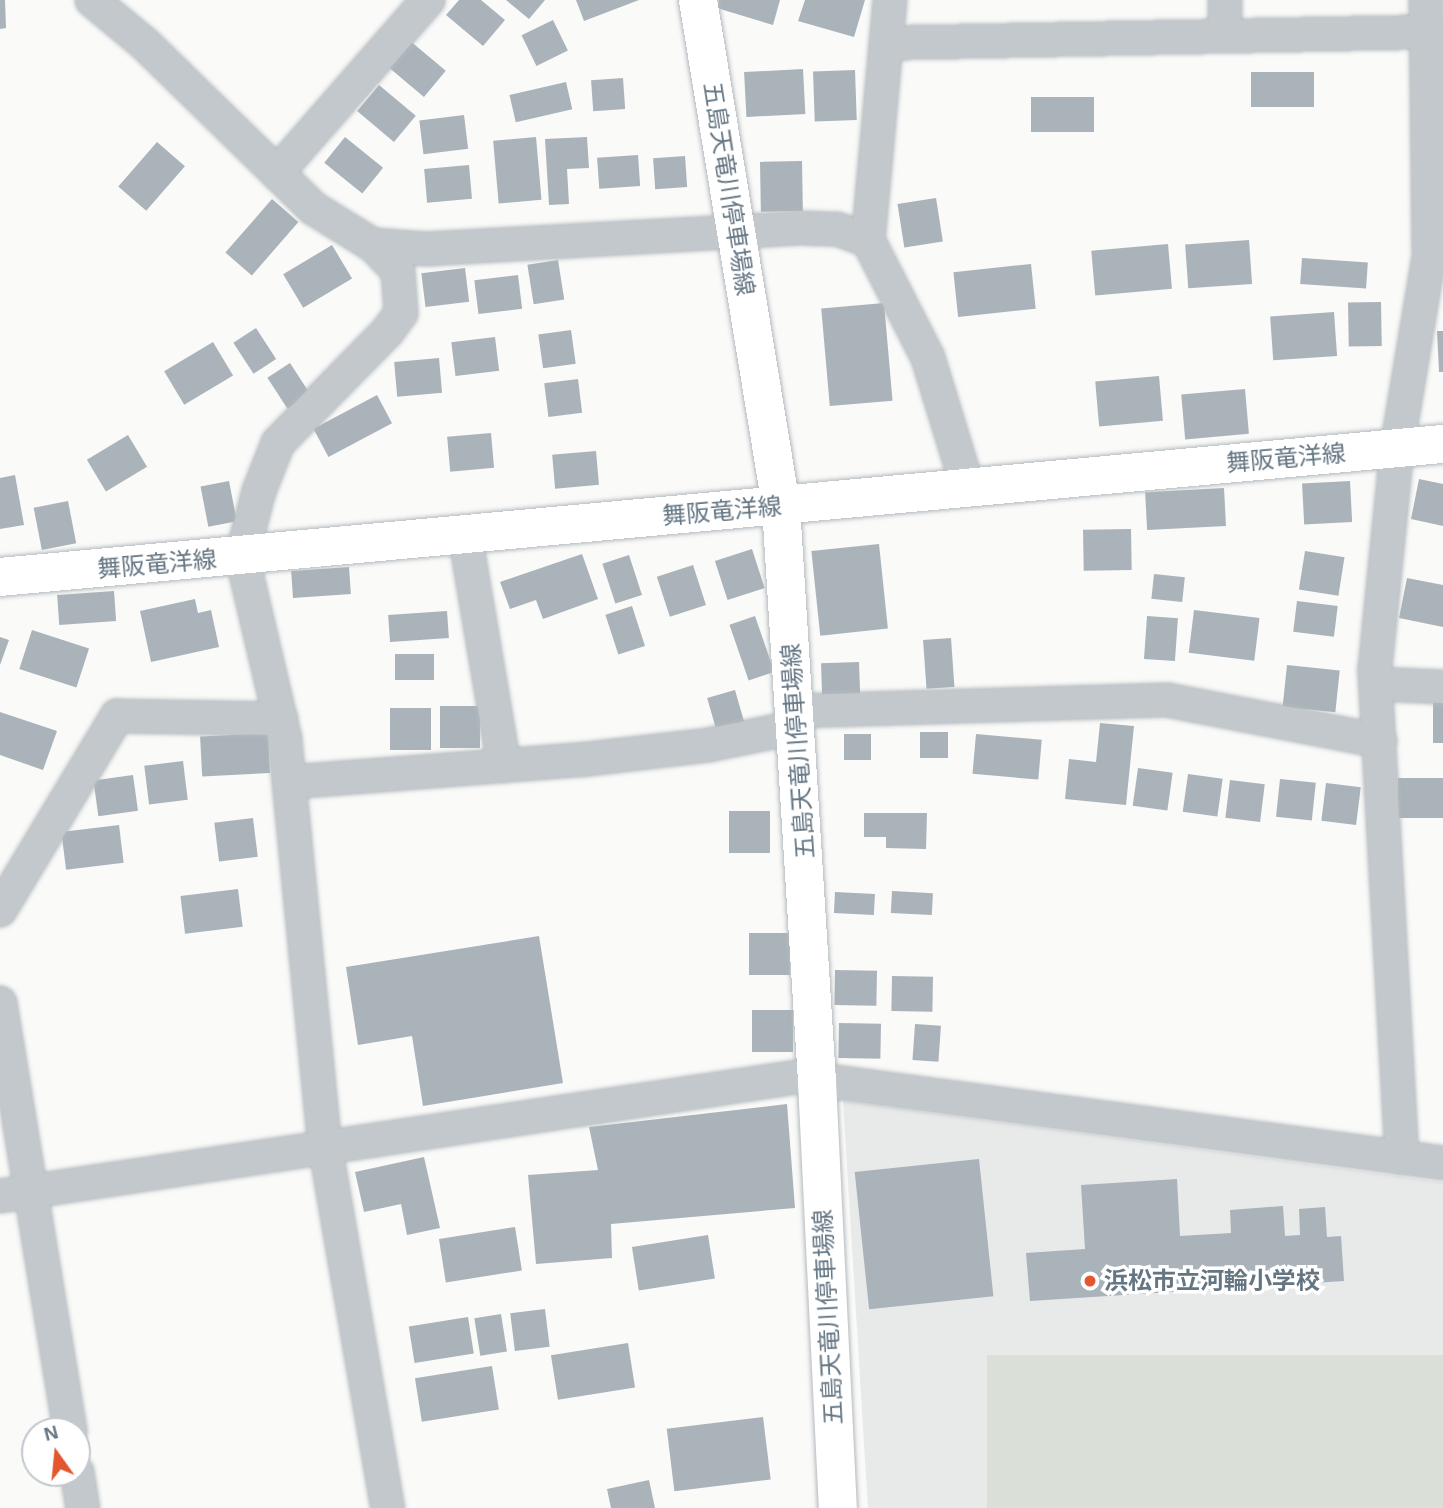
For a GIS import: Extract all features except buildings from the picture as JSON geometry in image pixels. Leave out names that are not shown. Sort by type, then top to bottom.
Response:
[{"type":"main road","name":"五島天竜川停車場線","points":[[698,0],[781,506],[797,719],[838,1508]]},
{"type":"main road","name":"舞阪竜洋線","points":[[0,577],[1443,444]]},
{"type":"street","points":[[92,0],[145,44],[313,208],[373,245],[398,271],[401,313],[278,443],[258,491],[242,556],[281,719],[325,1144],[388,1508]]},
{"type":"street","points":[[277,173],[428,0]]},
{"type":"street","points":[[890,0],[868,240],[928,358],[968,488]]},
{"type":"street","points":[[1225,0],[1225,36]]},
{"type":"street","points":[[1402,1158],[1377,684],[1396,448],[1429,256],[1426,0]]},
{"type":"street","points":[[886,43],[1425,32]]},
{"type":"street","points":[[373,245],[426,249],[837,229],[868,240]]},
{"type":"street","points":[[465,535],[504,766]]},
{"type":"street","points":[[1377,684],[1443,687]]},
{"type":"street","points":[[289,782],[504,766],[708,745],[797,719],[1167,700],[1380,741]]},
{"type":"street","points":[[0,910],[117,716],[281,719]]},
{"type":"street","points":[[0,1003],[68,1417]]},
{"type":"street","points":[[0,1196],[325,1144],[797,1077],[817,1082],[1443,1163]]},
{"type":"street","points":[[80,1487],[83,1508]]},
{"type":"shaded area","points":[[843,1101],[1443,1182],[1443,1508],[868,1508]]},
{"type":"shaded area","points":[[987,1355],[1443,1355],[1443,1508],[987,1508]]},
{"type":"place","name":"浜松市立河輪小学校","points":[[1090,1281]]}]
